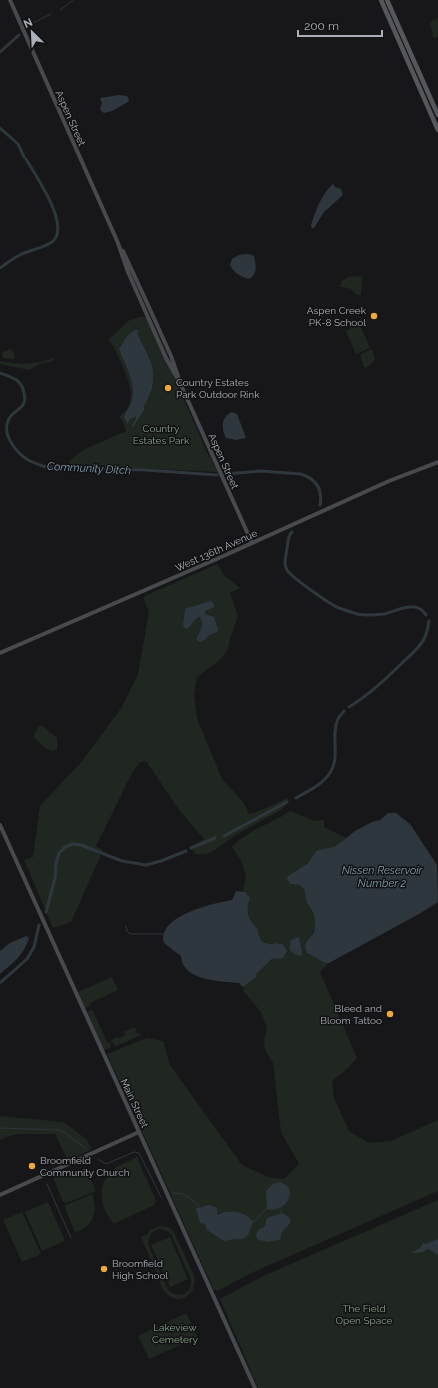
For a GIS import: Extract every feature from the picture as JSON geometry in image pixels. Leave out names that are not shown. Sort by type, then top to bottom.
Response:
[{"type":"main road","name":"Aspen Street","points":[[10,0],[118,243],[128,272],[166,358],[181,385],[252,543]]},
{"type":"main road","points":[[381,0],[438,130]]},
{"type":"main road","points":[[387,0],[438,116]]},
{"type":"main road","name":"West 136th Avenue","points":[[0,653],[252,543],[389,481],[438,462]]},
{"type":"main road","name":"Main Street","points":[[0,825],[255,1388]]},
{"type":"main road","points":[[0,1195],[139,1132]]},
{"type":"green space","points":[[438,18],[438,37],[433,38],[430,24],[431,21]]},
{"type":"green space","points":[[350,276],[362,277],[361,295],[355,294],[349,288],[340,287],[342,281]]},
{"type":"green space","name":"Country Estates Park","points":[[140,317],[147,317],[208,454],[218,472],[69,465],[69,461],[83,450],[126,431],[122,420],[119,417],[129,405],[131,392],[130,386],[118,355],[108,340],[128,321]]},
{"type":"green space","points":[[358,325],[361,327],[370,348],[356,354],[346,331]]},
{"type":"green space","points":[[11,349],[14,353],[14,358],[3,358],[3,352]]},
{"type":"green space","points":[[372,349],[375,359],[372,364],[365,368],[360,356],[361,354]]},
{"type":"green space","points":[[55,357],[51,362],[42,363],[29,370],[0,364],[0,361],[21,364],[34,363]]},
{"type":"green space","points":[[217,564],[225,576],[240,588],[230,593],[238,616],[228,649],[220,660],[197,677],[194,695],[197,718],[222,779],[243,802],[249,814],[288,798],[286,805],[281,810],[237,834],[215,850],[207,854],[195,854],[192,846],[204,839],[179,810],[146,761],[140,762],[132,773],[96,846],[103,850],[71,922],[53,928],[24,860],[33,857],[40,806],[82,761],[122,707],[138,674],[149,612],[143,597]]},
{"type":"green space","points":[[39,725],[43,726],[57,738],[57,750],[52,751],[45,748],[33,737]]},
{"type":"green space","points":[[290,811],[315,821],[324,820],[324,827],[346,838],[336,846],[316,851],[308,863],[288,876],[290,884],[299,885],[304,889],[310,909],[314,914],[314,933],[306,942],[305,947],[307,953],[325,963],[329,963],[320,972],[357,1058],[346,1070],[332,1081],[334,1098],[349,1131],[369,1143],[391,1141],[438,1120],[438,1191],[249,1274],[218,1291],[214,1290],[107,1054],[147,1038],[163,1041],[170,1065],[242,1165],[268,1177],[284,1179],[299,1164],[281,1132],[273,1063],[265,1050],[264,1041],[267,1028],[261,1012],[244,992],[243,987],[256,977],[260,969],[287,951],[283,944],[265,943],[260,939],[258,929],[249,917],[245,892],[243,892],[246,875],[240,859],[232,847],[245,836]]},
{"type":"green space","points":[[112,977],[118,990],[90,1003],[91,1005],[85,1008],[78,992]]},
{"type":"green space","points":[[91,1010],[93,1011],[107,1042],[109,1042],[111,1046],[110,1048],[104,1050],[87,1012]]},
{"type":"green space","points":[[135,1027],[137,1034],[140,1033],[141,1035],[116,1046],[111,1041],[115,1037],[118,1038],[125,1036],[124,1032]]},
{"type":"green space","points":[[0,1116],[64,1122],[86,1139],[92,1149],[68,1161],[55,1134],[15,1134],[0,1140]]},
{"type":"green space","points":[[137,1157],[156,1201],[154,1205],[114,1224],[103,1205],[103,1185],[113,1170]]},
{"type":"green space","points":[[73,1170],[85,1174],[93,1183],[96,1191],[66,1203],[63,1202],[53,1177]]},
{"type":"green space","points":[[92,1194],[95,1207],[93,1218],[86,1226],[75,1233],[65,1207],[66,1205]]},
{"type":"green space","name":"The Field Open Space","points":[[438,1200],[438,1388],[258,1388],[220,1299],[261,1277]]},
{"type":"green space","points":[[48,1202],[65,1241],[42,1251],[25,1212]]},
{"type":"green space","points":[[22,1212],[41,1254],[22,1262],[3,1220]]},
{"type":"green space","points":[[159,1226],[169,1227],[174,1232],[194,1276],[195,1282],[191,1293],[182,1299],[171,1297],[163,1290],[141,1237],[146,1236],[150,1230]],"holes":[[[161,1229],[171,1234],[191,1279],[190,1288],[183,1295],[174,1294],[168,1290],[149,1247],[149,1238],[152,1233]]]},
{"type":"green space","points":[[170,1237],[188,1279],[170,1287],[151,1245]]},
{"type":"green space","name":"Lakeview Cemetery","points":[[186,1313],[198,1337],[149,1359],[138,1336]]},
{"type":"water","points":[[119,95],[127,96],[129,99],[128,102],[112,111],[104,113],[101,111],[100,109],[102,103],[100,98]]},
{"type":"water","points":[[333,184],[335,187],[341,189],[343,195],[324,212],[314,228],[312,228],[311,225],[319,203]]},
{"type":"water","points":[[248,254],[254,256],[256,266],[254,275],[249,279],[238,274],[230,265],[232,259],[239,255]]},
{"type":"water","points":[[135,330],[139,331],[137,333],[151,362],[153,380],[152,388],[144,405],[144,410],[133,427],[132,425],[136,419],[136,416],[127,423],[124,417],[131,402],[133,393],[131,380],[119,349],[127,336]]},
{"type":"water","points":[[232,412],[237,414],[246,438],[236,440],[226,438],[223,430],[223,423],[228,414]]},
{"type":"water","points":[[211,601],[214,604],[214,607],[205,611],[205,614],[214,617],[218,629],[217,632],[209,635],[205,640],[200,642],[196,639],[202,627],[201,619],[199,617],[197,618],[190,627],[186,629],[183,625],[185,609]]},
{"type":"water","name":"Nissen Reservoir Number 2","points":[[388,813],[396,813],[410,824],[437,865],[438,902],[329,963],[325,963],[307,953],[305,947],[306,942],[314,933],[314,914],[307,903],[304,889],[299,885],[290,884],[287,879],[288,876],[308,863],[316,851],[336,846],[355,831],[372,822],[380,820]]},
{"type":"water","points":[[236,891],[245,892],[250,898],[248,902],[248,915],[258,929],[261,941],[265,943],[283,944],[287,951],[283,958],[272,959],[257,973],[256,977],[243,987],[239,983],[213,980],[195,975],[183,964],[181,956],[164,943],[164,934],[169,925],[177,918],[200,908],[232,900]]},
{"type":"water","points":[[26,936],[29,938],[24,950],[14,962],[0,974],[0,951],[10,943]]},
{"type":"water","points":[[299,937],[302,952],[301,956],[294,954],[289,949],[291,940]]},
{"type":"water","points":[[279,1182],[289,1189],[289,1199],[286,1204],[281,1207],[267,1209],[266,1191],[273,1184]]},
{"type":"water","points":[[209,1205],[217,1208],[217,1214],[219,1215],[227,1212],[237,1212],[250,1219],[253,1222],[248,1235],[243,1239],[224,1241],[207,1230],[205,1224],[200,1223],[196,1208]]},
{"type":"water","points":[[282,1213],[289,1217],[290,1222],[282,1232],[280,1240],[267,1242],[257,1239],[256,1235],[258,1230],[265,1226],[267,1218]]},
{"type":"water","points":[[438,1239],[438,1255],[428,1249],[423,1252],[412,1252],[419,1249],[423,1243],[426,1244]]},
{"type":"waterway","name":"Community Ditch","points":[[60,10],[73,0]]},
{"type":"waterway","name":"Community Ditch","points":[[29,25],[51,14]]},
{"type":"waterway","name":"Community Ditch","points":[[0,52],[19,35]]},
{"type":"waterway","name":"Community Ditch","points":[[0,128],[18,144],[24,157]]},
{"type":"waterway","name":"Community Ditch","points":[[0,268],[22,254],[52,242],[57,235],[58,225],[55,213],[50,201],[26,159]]},
{"type":"waterway","name":"Community Ditch","points":[[0,373],[19,382],[23,389],[25,398],[24,404],[12,414],[8,421],[7,432],[15,449],[30,461],[46,467],[145,470],[217,475]]},
{"type":"waterway","name":"Community Ditch","points":[[225,474],[261,471],[301,474],[311,479],[317,485],[321,499],[320,505]]},
{"type":"waterway","name":"Community Ditch","points":[[292,532],[288,538],[285,560],[287,570],[290,574],[328,602],[339,608],[360,615],[384,614],[406,607],[417,608],[422,610],[426,615]]},
{"type":"waterway","name":"Community Ditch","points":[[349,707],[389,676],[417,649],[425,637],[429,621]]},
{"type":"waterway","name":"Community Ditch","points":[[296,798],[319,784],[330,773],[335,760],[336,726],[338,718],[344,711]]},
{"type":"waterway","name":"Community Ditch","points":[[224,836],[287,802]]},
{"type":"waterway","name":"Community Ditch","points":[[191,848],[215,838]]},
{"type":"waterway","points":[[46,912],[55,878],[56,864],[59,853],[65,847],[73,844],[81,845],[122,861],[146,865],[186,851]]},
{"type":"waterway","points":[[0,983],[27,959],[34,947],[39,925]]},
{"type":"waterway","points":[[126,926],[127,931],[130,934],[163,934]]},
{"type":"waterway","points":[[0,1128],[61,1130],[85,1148]]},
{"type":"waterway","points":[[98,1159],[106,1164],[134,1152],[139,1153],[161,1197]]},
{"type":"waterway","points":[[47,1184],[71,1238]]},
{"type":"waterway","points":[[173,1193],[183,1194],[201,1208]]},
{"type":"waterway","points":[[253,1222],[267,1208]]},
{"type":"waterway","points":[[280,1209],[282,1213]]},
{"type":"place","name":"Aspen Creek PK-8 School","points":[[374,316]]},
{"type":"place","name":"Country Estates Park Outdoor Rink","points":[[168,388]]},
{"type":"place","name":"Bleed and Bloom Tattoo","points":[[390,1014]]},
{"type":"place","name":"Broomfield Community Church","points":[[32,1166]]},
{"type":"place","name":"Broomfield High School","points":[[104,1269]]}]
